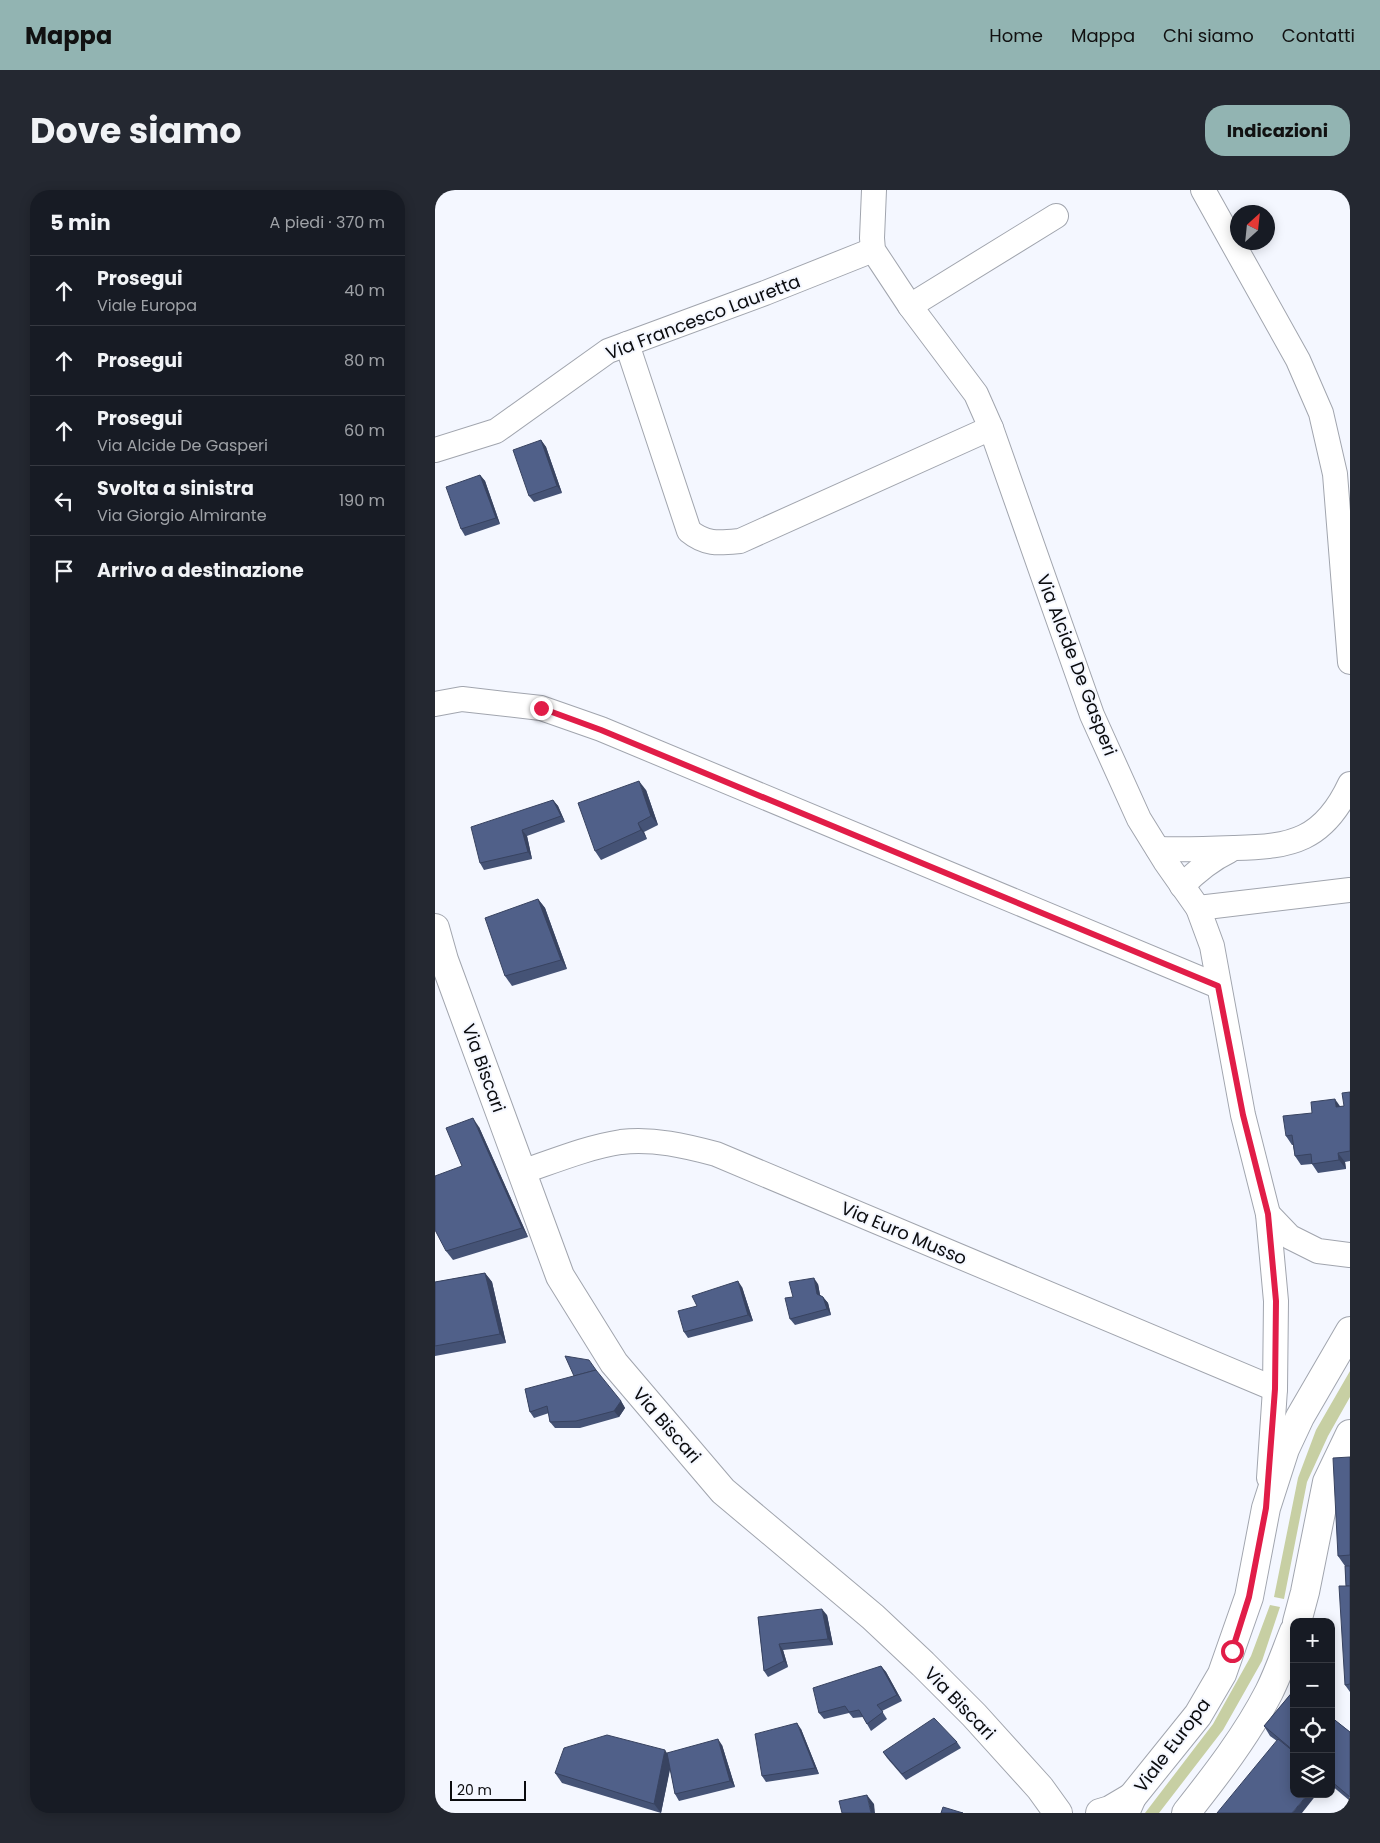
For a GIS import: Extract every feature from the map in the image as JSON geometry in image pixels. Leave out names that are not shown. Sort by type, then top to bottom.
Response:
[{"type":"street","points":[[873,250],[874,190]]},
{"type":"street","points":[[1203,190],[1298,360],[1321,413],[1335,474],[1350,662]]},
{"type":"street","points":[[911,306],[1056,216]]},
{"type":"street","name":"Via Alcide De Gasperi","points":[[873,250],[911,306],[976,394],[991,428],[1092,715],[1139,819],[1198,908],[1212,946],[1243,1115],[1268,1214],[1276,1301],[1275,1389],[1266,1508]]},
{"type":"street","name":"Via Francesco Lauretta","points":[[435,450],[496,431],[608,351],[765,293],[873,250]]},
{"type":"street","points":[[627,344],[689,531],[698,539],[717,544],[740,541],[991,428]]},
{"type":"street","points":[[435,704],[462,699],[541,708],[601,730],[1218,986]]},
{"type":"street","points":[[1158,849],[1254,849],[1285,844],[1306,837],[1325,824],[1341,803],[1350,784]]},
{"type":"street","points":[[1183,886],[1200,868],[1214,858],[1235,848]]},
{"type":"street","points":[[1198,908],[1350,890]]},
{"type":"street","name":"Via Biscari","points":[[435,928],[444,960],[560,1276],[614,1363],[723,1491],[873,1617],[916,1658],[974,1715],[1040,1788],[1058,1813]]},
{"type":"street","name":"Via Euro Musso","points":[[522,1172],[604,1146],[624,1142],[685,1145],[716,1154],[1275,1389]]},
{"type":"street","points":[[1268,1214],[1290,1236],[1318,1251],[1350,1255]]},
{"type":"street","name":"Viale Europa","points":[[1129,1805],[1198,1716],[1222,1674],[1249,1597],[1266,1508],[1285,1449],[1300,1417],[1350,1331]]},
{"type":"street","points":[[1298,1618],[1327,1482],[1350,1434]]},
{"type":"street","points":[[1186,1813],[1249,1728],[1269,1692],[1290,1641]]},
{"type":"street","points":[[1100,1813],[1129,1805]]},
{"type":"green space","points":[[1350,1371],[1350,1397],[1328,1436],[1307,1482],[1284,1599],[1274,1597],[1298,1478],[1316,1430]]},
{"type":"green space","points":[[1270,1605],[1280,1607],[1262,1661],[1223,1730],[1159,1813],[1145,1813],[1213,1724],[1251,1656]]},
{"type":"building","points":[[541,440],[557,486],[529,496],[513,450]]},
{"type":"building","points":[[480,475],[496,518],[461,529],[446,487]]},
{"type":"building","points":[[639,781],[651,816],[638,823],[641,830],[595,851],[578,803]]},
{"type":"building","points":[[553,800],[561,816],[522,830],[528,852],[480,863],[471,827]]},
{"type":"building","points":[[538,899],[561,960],[505,976],[485,918]]},
{"type":"building","points":[[1350,1092],[1350,1151],[1338,1153],[1339,1160],[1312,1164],[1311,1154],[1295,1156],[1292,1135],[1286,1136],[1283,1116],[1312,1113],[1311,1102],[1335,1099],[1336,1107],[1344,1106],[1342,1093]]},
{"type":"building","points":[[473,1118],[522,1228],[446,1251],[435,1230],[435,1176],[462,1166],[446,1128]]},
{"type":"building","points":[[485,1273],[500,1334],[435,1346],[435,1282]]},
{"type":"building","points":[[814,1278],[817,1294],[823,1297],[827,1309],[790,1319],[785,1298],[793,1297],[789,1282]]},
{"type":"building","points":[[738,1281],[748,1315],[684,1332],[678,1311],[697,1306],[692,1296]]},
{"type":"building","points":[[565,1356],[589,1360],[596,1370],[574,1376]]},
{"type":"building","points":[[596,1370],[621,1401],[614,1411],[576,1421],[550,1422],[547,1406],[530,1412],[525,1389]]},
{"type":"building","points":[[1350,1457],[1350,1555],[1338,1556],[1333,1458]]},
{"type":"building","points":[[1345,1566],[1350,1566],[1350,1586],[1346,1586]]},
{"type":"building","points":[[1339,1586],[1350,1586],[1350,1684],[1345,1685]]},
{"type":"building","points":[[822,1609],[828,1639],[779,1644],[784,1661],[764,1671],[758,1617]]},
{"type":"building","points":[[881,1666],[897,1695],[877,1705],[883,1712],[867,1724],[859,1710],[849,1712],[845,1706],[819,1713],[813,1688]]},
{"type":"building","points":[[1290,1695],[1290,1748],[1264,1726]]},
{"type":"building","points":[[934,1718],[957,1742],[902,1774],[883,1752]]},
{"type":"building","points":[[1335,1720],[1350,1732],[1350,1797],[1335,1784]]},
{"type":"building","points":[[797,1723],[815,1768],[762,1776],[755,1734]]},
{"type":"building","points":[[607,1735],[665,1750],[654,1804],[555,1773],[564,1748]]},
{"type":"building","points":[[718,1739],[730,1781],[675,1794],[667,1753]]},
{"type":"building","points":[[1278,1739],[1290,1749],[1290,1798],[1305,1798],[1292,1813],[1217,1813]]},
{"type":"building","points":[[867,1795],[871,1813],[842,1813],[839,1801]]},
{"type":"building","points":[[943,1807],[963,1813],[941,1813]]},
{"type":"route","points":[[541,708],[601,730],[1218,986],[1243,1115],[1268,1214],[1276,1301],[1273,1432],[1266,1508],[1249,1597],[1232,1651]]}]
